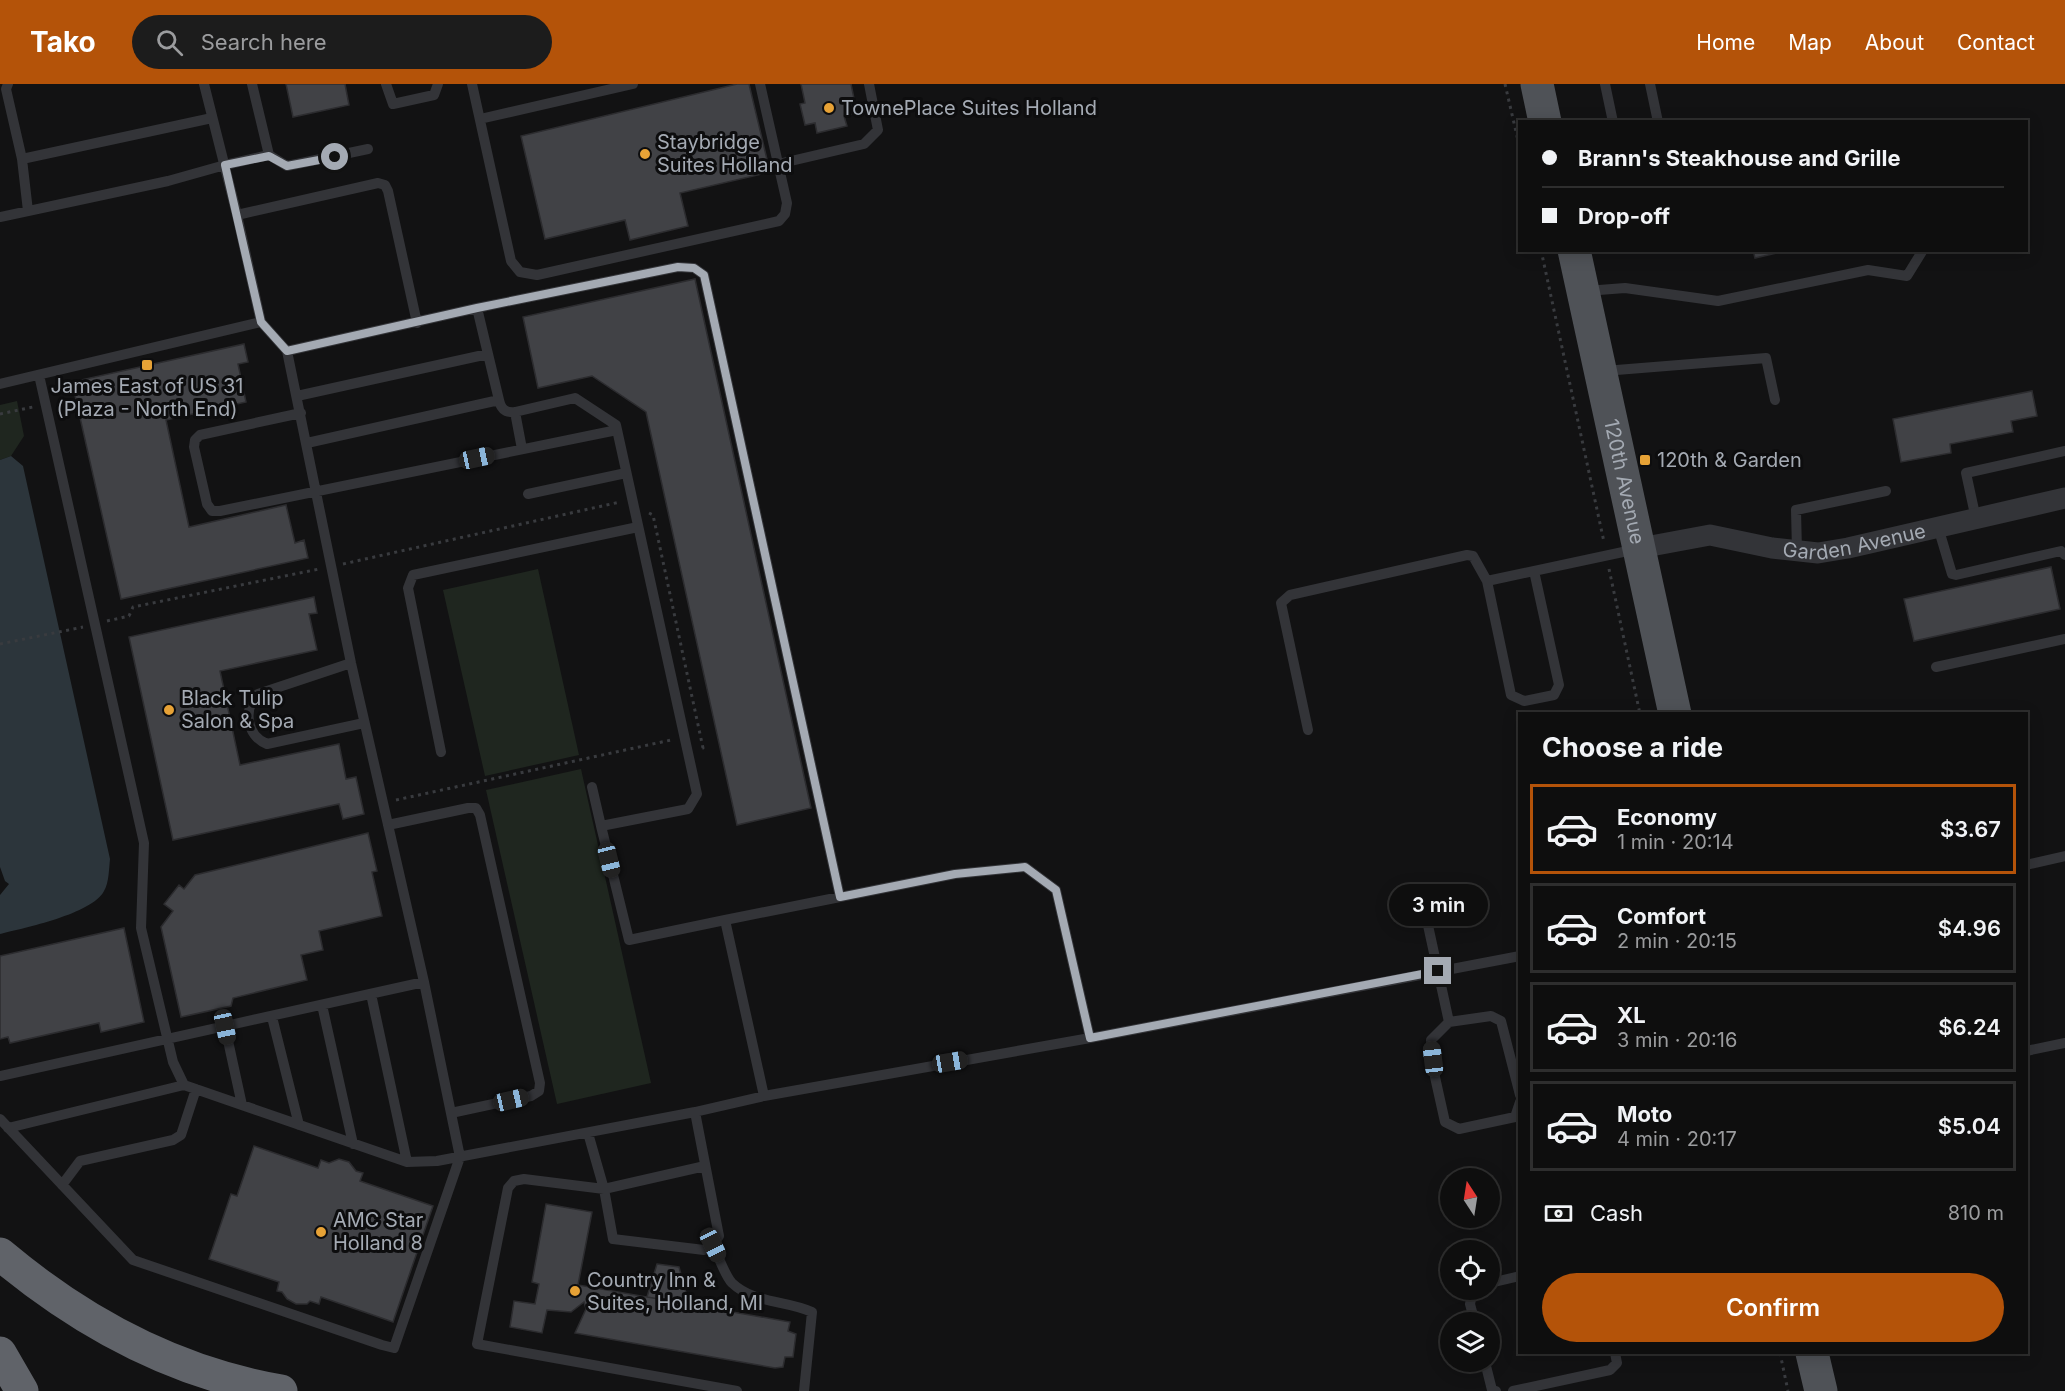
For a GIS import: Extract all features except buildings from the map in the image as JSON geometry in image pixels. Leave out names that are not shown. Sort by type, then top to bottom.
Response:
[{"type":"highway","points":[[0,1254],[77,1312],[144,1348],[180,1364],[221,1377],[281,1391]]},
{"type":"highway","points":[[0,1353],[22,1391]]},
{"type":"main road","points":[[1537,84],[1545,120]]},
{"type":"main road","name":"120th Avenue","points":[[1574,252],[1675,712]]},
{"type":"main road","points":[[1812,1354],[1821,1391]]},
{"type":"street","name":"Garden Avenue","points":[[1640,548],[1710,535],[1818,553],[2065,498]]},
{"type":"lane","points":[[8,84],[6,89],[22,159],[28,212]]},
{"type":"lane","points":[[0,1119],[133,1260],[394,1348],[460,1157],[424,982],[351,663],[287,351],[261,322],[204,84]]},
{"type":"lane","points":[[252,84],[269,156]]},
{"type":"lane","points":[[386,84],[393,104],[434,95],[438,84]]},
{"type":"lane","points":[[472,84],[511,261],[520,272],[537,275],[779,221],[785,214],[787,203],[760,84]]},
{"type":"lane","points":[[480,119],[600,88],[633,84]]},
{"type":"lane","points":[[778,164],[864,144],[872,137],[878,130],[868,84]]},
{"type":"lane","points":[[1605,84],[1613,120]]},
{"type":"lane","points":[[1650,84],[1658,120]]},
{"type":"lane","points":[[22,159],[212,118]]},
{"type":"lane","points":[[0,217],[168,181],[225,165],[269,156],[287,166],[368,149]]},
{"type":"lane","points":[[237,215],[378,183],[385,185],[417,322]]},
{"type":"lane","points":[[1583,291],[1624,288],[1718,301],[1868,270],[1907,276],[1922,252]]},
{"type":"lane","points":[[287,351],[477,308],[678,267],[694,268],[704,275],[840,897]]},
{"type":"lane","points":[[477,308],[499,400],[504,411],[515,412],[575,398],[616,425],[697,794],[688,809],[601,826]]},
{"type":"lane","points":[[0,384],[261,322]]},
{"type":"lane","points":[[297,396],[488,354]]},
{"type":"lane","points":[[1601,372],[1766,358],[1775,400]]},
{"type":"lane","points":[[39,375],[144,843],[141,928],[173,1062],[184,1086]]},
{"type":"lane","points":[[307,443],[499,400]]},
{"type":"lane","points":[[515,412],[522,449]]},
{"type":"lane","points":[[301,413],[200,435],[195,440],[194,447],[207,504],[212,511],[617,430]]},
{"type":"lane","points":[[1977,519],[1966,473],[2065,452]]},
{"type":"lane","points":[[528,494],[626,474]]},
{"type":"lane","points":[[1797,551],[1796,510],[1886,491]]},
{"type":"lane","points":[[441,752],[408,588],[413,575],[638,527]]},
{"type":"lane","points":[[1938,528],[1952,574],[1956,575],[2061,551],[2065,555]]},
{"type":"lane","points":[[1487,581],[1640,548]]},
{"type":"lane","points":[[1308,730],[1281,603],[1290,595],[1467,555],[1473,556],[1487,581],[1511,695],[1524,701],[1554,695],[1559,685],[1534,571]]},
{"type":"lane","points":[[1936,667],[2065,639]]},
{"type":"lane","points":[[351,663],[258,694],[251,700],[248,718],[260,741],[267,744],[364,723]]},
{"type":"lane","points":[[592,787],[629,940],[955,874],[1025,867],[1056,890],[1090,1038]]},
{"type":"lane","points":[[388,825],[476,808],[480,815],[538,1073],[539,1091],[531,1096],[451,1113]]},
{"type":"lane","points":[[2028,865],[2065,856]]},
{"type":"lane","points":[[1424,907],[1449,1022]]},
{"type":"lane","points":[[725,920],[764,1096]]},
{"type":"lane","points":[[8,1128],[184,1086],[407,1162],[436,1161],[695,1112],[764,1096],[1090,1038],[1518,956]]},
{"type":"lane","points":[[0,1076],[424,982]]},
{"type":"lane","points":[[371,994],[407,1162]]},
{"type":"lane","points":[[322,1005],[354,1144]]},
{"type":"lane","points":[[1518,1087],[1501,1021],[1491,1016],[1449,1022],[1431,1040],[1435,1077],[1445,1122],[1459,1130],[1515,1117],[1518,1108]]},
{"type":"lane","points":[[272,1017],[299,1125]]},
{"type":"lane","points":[[225,1027],[242,1105]]},
{"type":"lane","points":[[2028,1051],[2065,1043]]},
{"type":"lane","points":[[62,1185],[80,1161],[173,1140],[181,1135],[196,1089]]},
{"type":"lane","points":[[588,1133],[604,1189],[613,1239],[704,1250],[713,1245],[719,1236],[695,1112]]},
{"type":"lane","points":[[705,1166],[604,1189],[524,1179],[514,1181],[508,1188],[477,1344],[737,1391]]},
{"type":"lane","points":[[713,1245],[732,1283],[757,1298],[799,1306],[812,1312],[804,1391]]},
{"type":"lane","points":[[1500,1281],[1518,1276]]},
{"type":"lane","points":[[1513,1391],[1610,1370],[1617,1363],[1615,1354]]},
{"type":"lane","points":[[1488,1372],[1492,1390],[1496,1391]]},
{"type":"path","points":[[1505,84],[1518,140]]},
{"type":"path","points":[[1541,252],[1640,712]]},
{"type":"path","points":[[0,414],[35,406]]},
{"type":"path","points":[[0,644],[129,616],[134,607],[620,502],[653,515],[703,748],[671,740],[383,803]]},
{"type":"path","points":[[1780,1354],[1788,1391]]},
{"type":"shaded area","points":[[17,401],[24,436],[11,456],[0,460],[0,405]]},
{"type":"shaded area","points":[[11,456],[23,466],[110,859],[104,891],[86,907],[56,919],[0,934],[0,895],[9,884],[5,881],[0,867],[0,460]]},
{"type":"shaded area","points":[[538,569],[579,755],[485,776],[443,590]]},
{"type":"shaded area","points":[[581,769],[651,1083],[557,1104],[486,790]]},
{"type":"place","name":"TownePlace Suites Holland","points":[[829,108]]},
{"type":"place","name":"Staybridge Suites Holland","points":[[645,154]]},
{"type":"place","name":"James East of US 31 (Plaza - North End)","points":[[147,365]]},
{"type":"place","name":"120th & Garden","points":[[1645,460]]},
{"type":"place","name":"Black Tulip Salon & Spa","points":[[169,710]]},
{"type":"place","name":"AMC Star Holland 8","points":[[321,1232]]},
{"type":"place","name":"Country Inn & Suites, Holland, MI","points":[[575,1291]]},
{"type":"route","points":[[335,157],[287,166],[269,156],[225,165],[261,322],[287,351],[477,308],[678,267],[694,268],[704,275],[840,897],[955,874],[1025,867],[1056,890],[1090,1038],[1438,971]]}]
